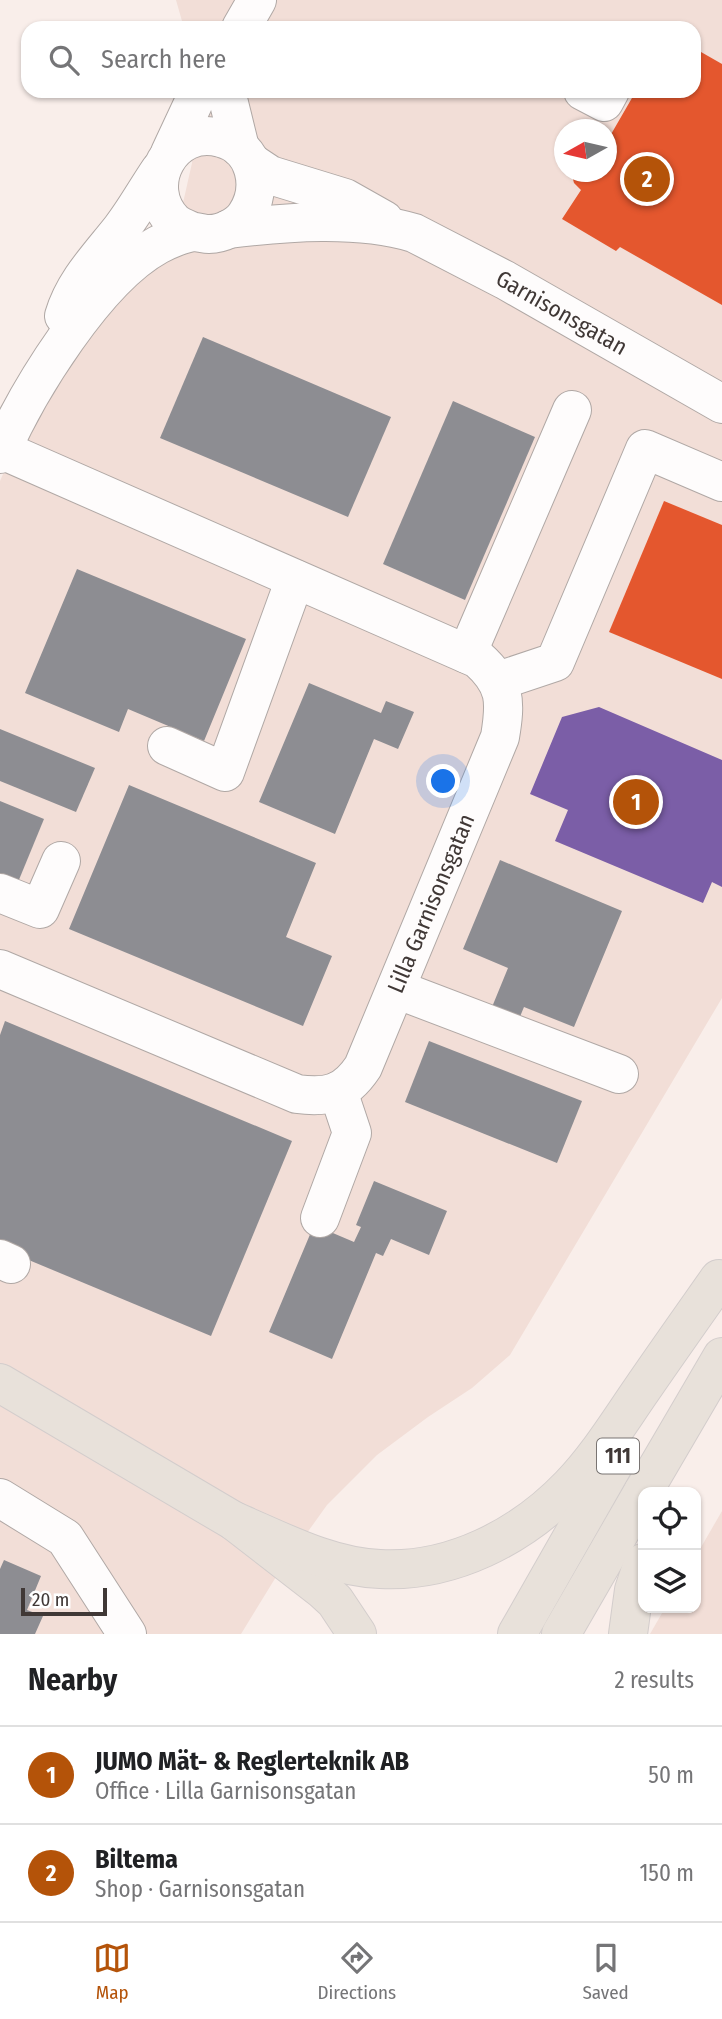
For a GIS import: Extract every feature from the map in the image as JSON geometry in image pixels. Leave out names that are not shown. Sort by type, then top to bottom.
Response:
[{"type":"main road","points":[[234,1521],[310,1553],[378,1569],[428,1565],[478,1551],[513,1532],[570,1486],[721,1276]]},
{"type":"main road","name":"111","points":[[517,1634],[721,1276]]},
{"type":"main road","name":"111","points":[[646,1487],[722,1357]]},
{"type":"main road","points":[[0,1383],[234,1521],[335,1601],[357,1634]]},
{"type":"main road","points":[[672,1487],[722,1385]]},
{"type":"main road","name":"111","points":[[561,1634],[638,1501]]},
{"type":"main road","points":[[628,1634],[638,1578]]},
{"type":"street","points":[[245,21],[257,0]]},
{"type":"street","points":[[196,98],[165,161],[158,189],[163,208],[176,223],[211,231]]},
{"type":"street","points":[[228,98],[246,155]]},
{"type":"street","name":"Garnisonsgatan","points":[[50,362],[69,299],[90,266],[121,228],[165,161],[185,141],[204,135],[223,138],[270,175],[345,198],[398,228],[450,250],[722,404]]},
{"type":"street","name":"Garnisonsgatan","points":[[1,452],[50,362],[97,300],[133,263],[159,244],[211,231],[244,218],[254,201],[257,182],[246,155]]},
{"type":"street","name":"Garnisonsgatan","points":[[211,231],[312,223],[398,228]]},
{"type":"street","points":[[467,654],[572,411]]},
{"type":"street","points":[[1,452],[478,659],[498,681],[555,662],[645,449],[722,482]]},
{"type":"street","points":[[167,746],[225,772],[295,579]]},
{"type":"street","name":"Lilla Garnisonsgatan","points":[[338,1091],[352,1084],[363,1068],[500,737],[505,713],[498,681]]},
{"type":"street","points":[[0,893],[40,909],[61,860]]},
{"type":"street","points":[[0,970],[297,1094],[316,1096],[338,1091],[352,1133],[320,1217]]},
{"type":"street","points":[[396,989],[619,1074]]},
{"type":"street","points":[[0,1498],[65,1538],[127,1634]]},
{"type":"shaded area","points":[[176,0],[722,0],[722,998],[510,1355],[472,1388],[377,1455],[327,1505],[279,1572],[241,1634],[0,1634],[0,481],[15,446],[82,318],[183,203],[192,163],[197,98],[701,98],[701,21],[182,21]]},
{"type":"shaded area","points":[[722,1511],[722,1634],[650,1634],[662,1613],[701,1613],[701,1547]]},
{"type":"building: Shops","points":[[701,52],[722,64],[722,305],[620,247],[616,251],[562,219],[581,190],[574,183],[617,182],[617,124],[632,98],[701,98]]},
{"type":"building: Shops","points":[[664,501],[722,525],[722,679],[609,632]]},
{"type":"building: Offices","points":[[599,707],[722,760],[722,887],[712,882],[703,903],[555,841],[568,810],[530,794],[562,717]]},
{"type":"building: Industry","points":[[203,337],[391,417],[348,517],[160,438]]},
{"type":"building: Industry","points":[[453,401],[535,437],[465,600],[383,564]]},
{"type":"building: Industry","points":[[77,569],[246,639],[204,741],[128,709],[119,732],[25,693]]},
{"type":"building: Industry","points":[[309,683],[381,713],[386,701],[414,712],[398,749],[374,739],[335,834],[259,802]]},
{"type":"building: Industry","points":[[0,729],[95,768],[76,812],[0,781]]},
{"type":"building: Industry","points":[[129,785],[316,863],[286,937],[332,956],[303,1026],[69,929]]},
{"type":"building: Industry","points":[[0,801],[44,819],[16,887],[0,880]]},
{"type":"building: Industry","points":[[500,860],[622,911],[574,1027],[524,1007],[519,1019],[492,1007],[508,968],[463,949]]},
{"type":"building: Industry","points":[[5,1021],[292,1141],[211,1336],[0,1248],[0,1035]]},
{"type":"building: Industry","points":[[429,1041],[582,1101],[557,1163],[405,1102]]},
{"type":"building: Industry","points":[[374,1181],[447,1211],[429,1255],[391,1239],[383,1256],[376,1253],[332,1359],[269,1332],[314,1225],[354,1242],[361,1227],[356,1225]]},
{"type":"building: Industry","points":[[4,1560],[41,1576],[27,1610],[43,1616],[35,1634],[0,1634],[0,1569]]},
{"type":"place","name":"Biltema","points":[[647,179]]},
{"type":"place","name":"JUMO Mät- & Reglerteknik AB","points":[[636,802]]}]
